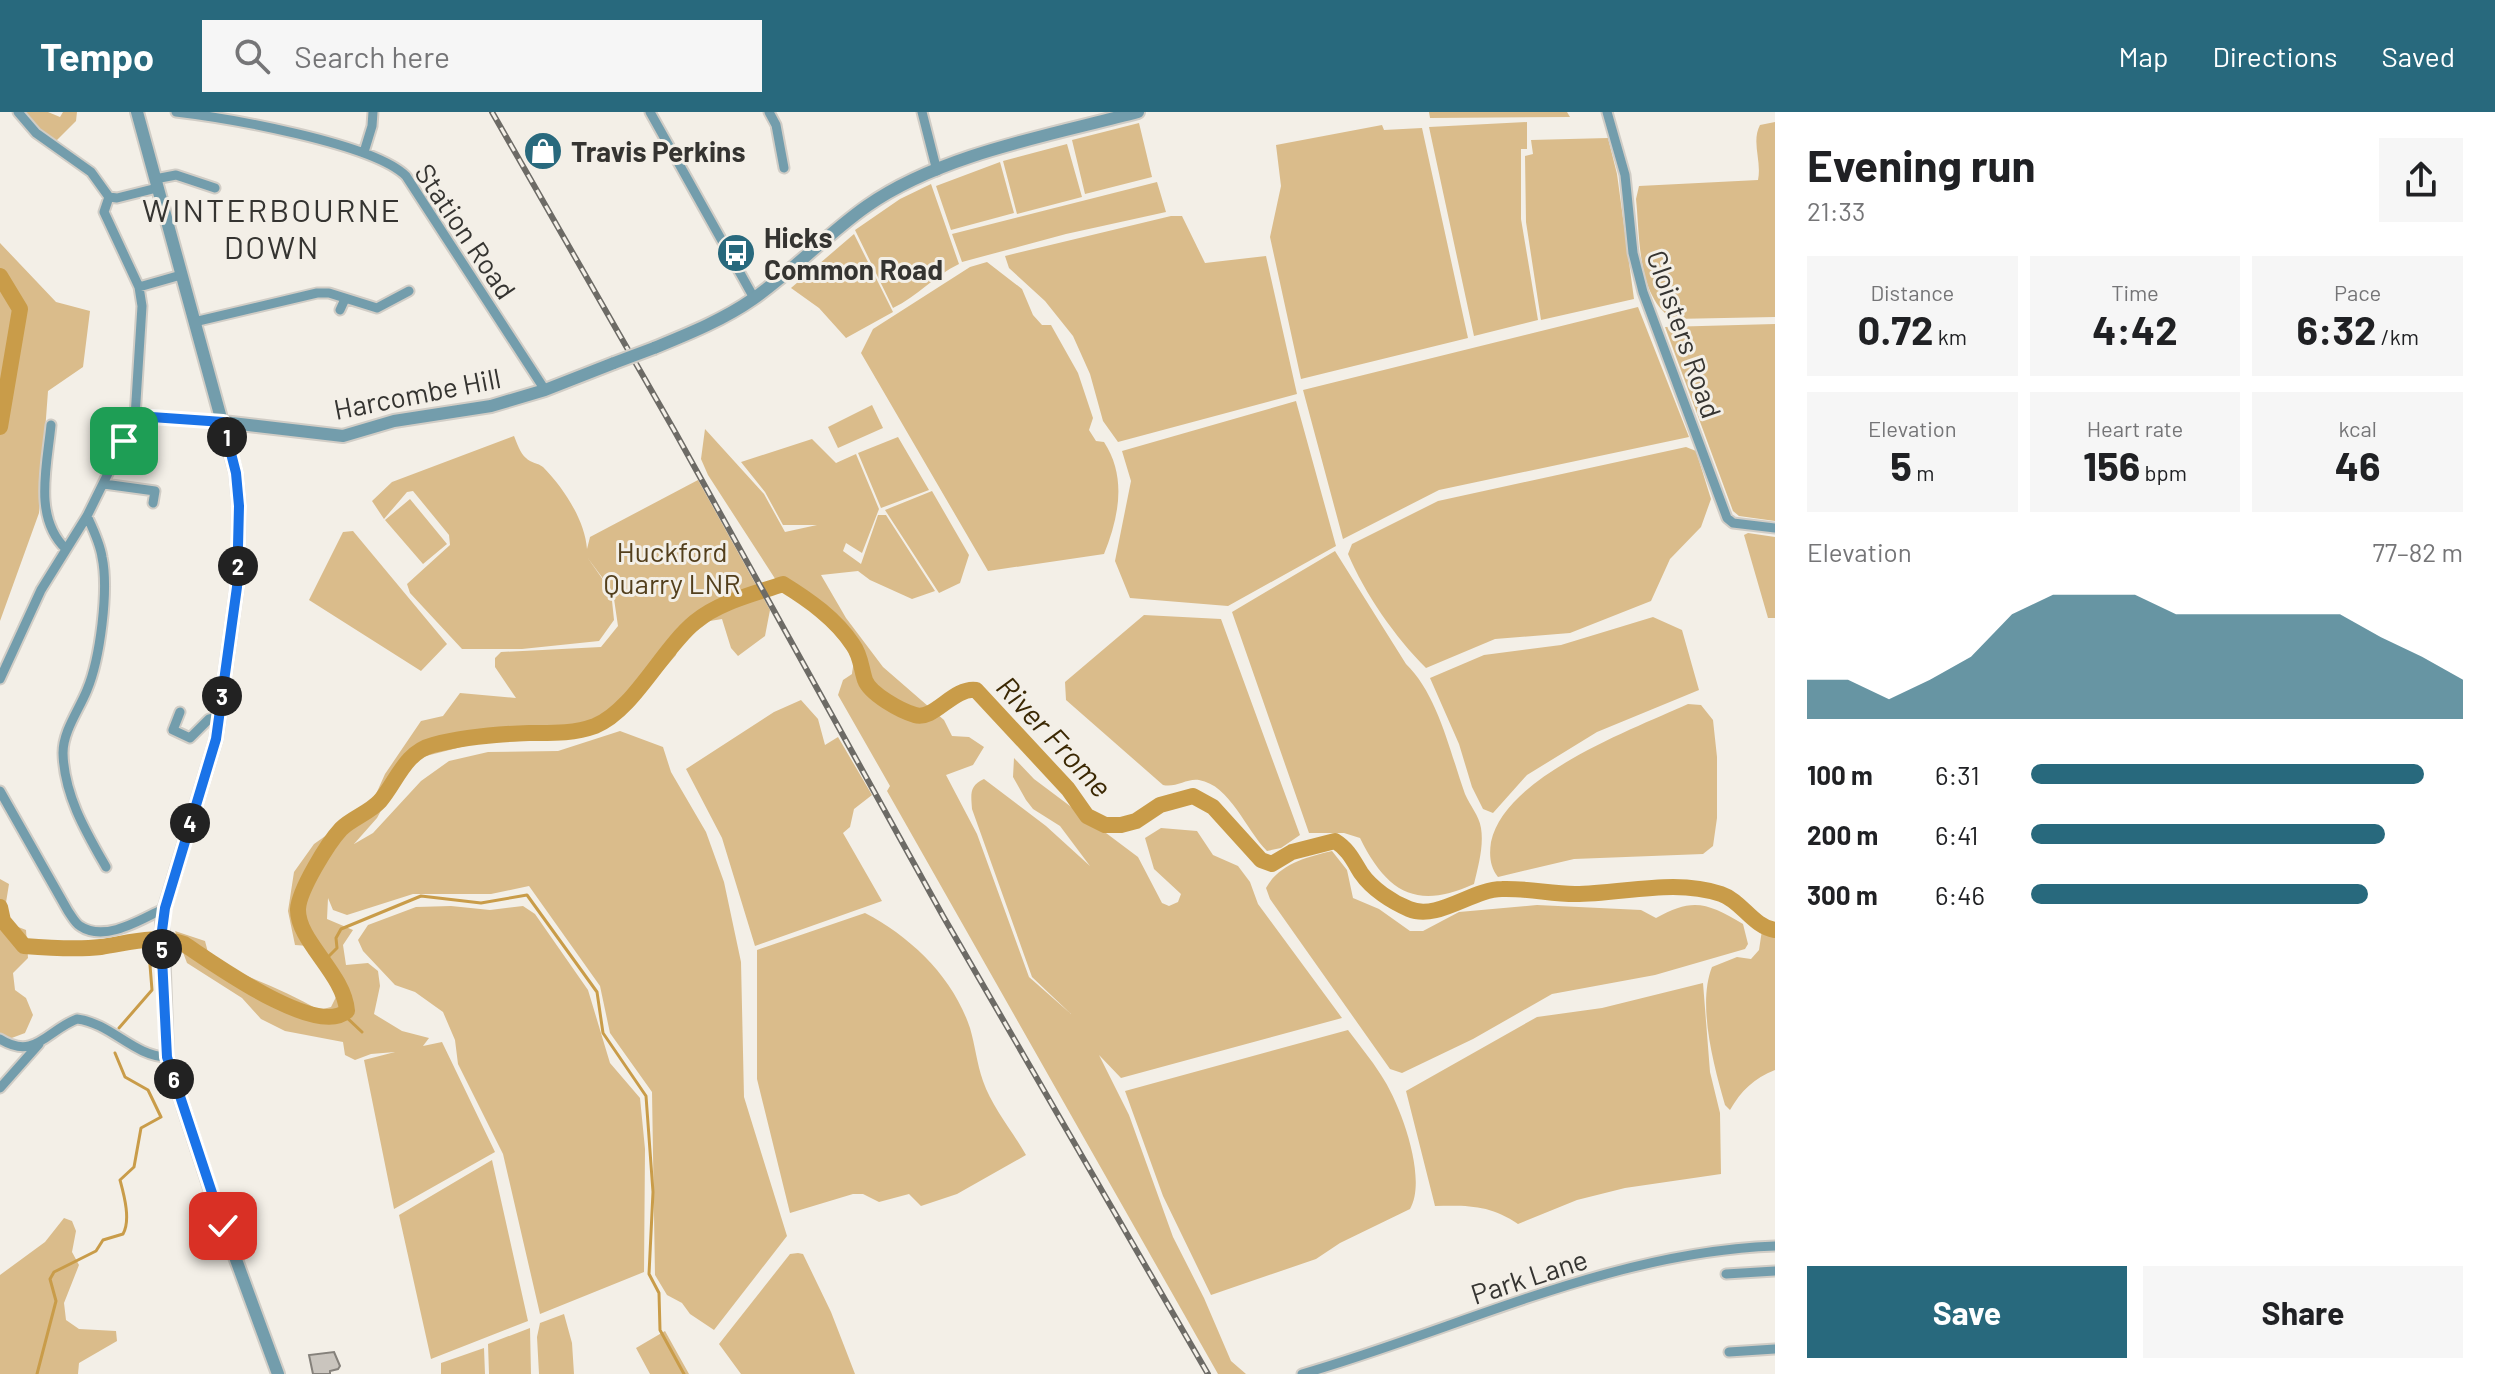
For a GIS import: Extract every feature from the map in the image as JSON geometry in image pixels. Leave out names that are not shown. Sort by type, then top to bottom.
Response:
[{"type":"street","points":[[18,112],[36,133],[91,172],[109,197],[117,198],[176,175],[215,188]]},
{"type":"street","points":[[137,112],[223,422],[236,473],[239,506],[237,587],[216,739],[164,912],[167,1057],[213,1197],[278,1374]]},
{"type":"street","name":"Station Road","points":[[176,112],[206,114],[364,152],[394,164],[406,176],[545,390]]},
{"type":"street","points":[[364,152],[373,112]]},
{"type":"street","points":[[664,112],[651,115],[754,298],[867,206],[937,171],[995,151],[1138,112]]},
{"type":"street","points":[[769,112],[776,125],[778,157],[784,168]]},
{"type":"street","points":[[922,112],[937,171]]},
{"type":"street","name":"Cloisters Road","points":[[1607,112],[1625,175],[1633,253],[1643,292],[1727,518],[1733,523],[1775,528]]},
{"type":"street","points":[[0,679],[41,590],[87,516],[124,441],[134,433],[142,306],[139,287],[104,212],[109,197]]},
{"type":"street","points":[[139,287],[181,275]]},
{"type":"street","points":[[194,322],[317,293],[329,293],[377,308],[409,291]]},
{"type":"street","name":"Harcombe Hill","points":[[223,422],[343,436],[394,421],[491,406],[545,390],[654,348],[701,328],[754,298]]},
{"type":"street","points":[[340,310],[345,299]]},
{"type":"street","points":[[137,416],[223,422]]},
{"type":"street","points":[[51,425],[44,508],[51,529],[66,549]]},
{"type":"street","points":[[104,484],[155,491],[153,503]]},
{"type":"street","points":[[87,516],[102,555],[105,575],[93,674],[66,736],[63,751],[73,803],[103,863],[112,851]]},
{"type":"street","points":[[180,712],[173,730],[190,738],[209,719],[219,717]]},
{"type":"street","points":[[0,791],[60,898],[80,926],[100,931],[116,929],[164,912]]},
{"type":"street","points":[[0,1088],[39,1044],[77,1019],[86,1020],[150,1056],[167,1057]]},
{"type":"street","points":[[0,1039],[19,1048],[39,1044]]},
{"type":"street","points":[[11,1046],[19,1064]]},
{"type":"street","name":"Park Lane","points":[[1302,1374],[1619,1269],[1735,1247],[1775,1246]]},
{"type":"street","points":[[1726,1274],[1775,1271]]},
{"type":"street","points":[[1729,1352],[1775,1349]]},
{"type":"green space","points":[[20,112],[48,112],[60,117],[63,112],[77,112],[76,121],[54,143]]},
{"type":"green space","points":[[1429,112],[1567,112],[1570,117],[1430,118]]},
{"type":"green space","points":[[1527,122],[1527,149],[1521,149],[1521,219],[1538,320],[1474,336],[1429,127]]},
{"type":"green space","points":[[1775,122],[1775,317],[1673,319],[1661,309],[1653,296],[1642,265],[1636,199],[1639,186],[1758,180],[1757,131],[1760,125]]},
{"type":"green space","points":[[1139,123],[1152,177],[1085,194],[1072,140]]},
{"type":"green space","points":[[1382,125],[1384,130],[1422,128],[1468,338],[1301,379],[1270,237],[1281,186],[1276,145]]},
{"type":"green space","points":[[1608,138],[1617,174],[1634,299],[1541,320],[1526,222],[1525,156],[1533,154],[1531,140]]},
{"type":"green space","points":[[1067,144],[1082,197],[1017,214],[1003,161]]},
{"type":"green space","points":[[1000,162],[1014,213],[951,230],[936,186]]},
{"type":"green space","points":[[1157,182],[1166,212],[1066,234],[962,262],[952,234]]},
{"type":"green space","points":[[931,184],[959,264],[893,308],[855,230],[900,199]]},
{"type":"green space","points":[[1171,216],[1182,216],[1205,263],[1266,256],[1297,394],[1118,442],[1103,421],[1090,374],[1073,336],[1045,301],[1009,268],[1005,256]]},
{"type":"green space","points":[[854,234],[893,312],[846,338],[819,308],[791,288]]},
{"type":"green space","points":[[0,243],[56,302],[90,311],[83,367],[48,391],[39,513],[0,621]]},
{"type":"green space","points":[[987,262],[1022,289],[1033,315],[1042,325],[1051,325],[1078,373],[1093,418],[1089,430],[1096,441],[1104,442],[1111,455],[1118,483],[1117,512],[1104,554],[988,571],[861,353],[873,329],[970,267]]},
{"type":"green space","points":[[1638,307],[1689,437],[1439,490],[1343,539],[1303,390]]},
{"type":"green space","points":[[1775,324],[1775,521],[1739,516],[1733,511],[1665,327]]},
{"type":"green space","points":[[1296,401],[1336,546],[1228,606],[1130,598],[1115,561],[1131,481],[1122,451]]},
{"type":"green space","points":[[872,405],[883,428],[838,448],[828,427]]},
{"type":"green space","points":[[705,429],[764,494],[785,532],[817,525],[783,525],[765,492],[741,462],[812,439],[836,463],[856,454],[879,509],[862,553],[846,543],[843,551],[861,564],[878,515],[886,515],[935,591],[912,599],[870,580],[858,571],[821,575],[846,618],[883,667],[944,720],[952,736],[969,737],[984,747],[973,765],[946,775],[977,834],[1029,977],[1071,1014],[1032,977],[972,809],[973,788],[984,779],[1046,826],[1090,866],[1060,826],[1033,809],[1026,800],[1013,777],[1014,758],[1034,779],[1138,857],[1162,903],[1169,906],[1178,902],[1181,894],[1154,869],[1145,838],[1161,828],[1197,831],[1213,855],[1238,866],[1250,882],[1258,904],[1342,1018],[1121,1078],[1099,1055],[1129,1115],[1173,1237],[1231,1361],[1246,1374],[1218,1374],[887,791],[890,786],[838,695],[843,680],[852,674],[850,654],[823,622],[783,591],[708,475],[701,459]]},
{"type":"green space","name":"Huckford Quarry LNR","points":[[514,436],[524,456],[543,467],[565,494],[582,527],[587,549],[590,537],[698,480],[770,610],[765,636],[738,656],[731,648],[722,619],[710,621],[678,645],[676,655],[636,702],[602,730],[581,737],[473,744],[422,757],[400,776],[377,818],[354,844],[373,833],[421,781],[449,761],[488,752],[558,751],[620,731],[663,747],[671,772],[706,832],[724,882],[741,962],[744,1097],[787,1236],[714,1330],[690,1314],[682,1303],[667,1295],[655,1275],[652,1092],[610,1033],[600,986],[529,886],[491,894],[413,894],[347,915],[333,910],[328,898],[327,919],[353,930],[343,945],[346,965],[368,963],[378,971],[380,986],[374,1014],[402,1031],[429,1038],[423,1046],[442,1042],[495,1152],[394,1209],[364,1060],[395,1052],[371,1054],[355,1060],[345,1055],[343,1042],[285,1031],[261,1019],[242,998],[187,963],[175,931],[205,941],[210,960],[319,1010],[331,1007],[336,997],[325,971],[333,963],[322,947],[295,945],[288,911],[294,872],[314,844],[372,803],[385,774],[421,721],[443,716],[460,693],[516,698],[495,667],[495,658],[501,652],[601,647],[618,626],[613,592],[587,557],[611,591],[614,620],[599,641],[522,649],[462,649],[410,593],[407,584],[450,545],[449,535],[413,491],[407,492],[384,519],[372,501],[392,482]]},
{"type":"green space","points":[[898,437],[929,490],[881,508],[858,453]]},
{"type":"green space","points":[[1686,447],[1696,451],[1711,499],[1701,527],[1670,559],[1651,601],[1570,633],[1495,639],[1426,668],[1382,614],[1348,554],[1352,544],[1438,501]]},
{"type":"green space","points":[[932,491],[969,555],[960,583],[939,593],[885,510]]},
{"type":"green space","points":[[410,499],[447,544],[423,564],[385,520]]},
{"type":"green space","points":[[353,531],[447,644],[421,671],[309,600],[343,532]]},
{"type":"green space","points":[[1744,535],[1775,537],[1775,618],[1768,618]]},
{"type":"green space","points":[[1335,551],[1406,664],[1427,691],[1465,794],[1480,823],[1481,849],[1474,884],[1454,892],[1436,896],[1406,891],[1381,872],[1360,838],[1344,833],[1309,833],[1232,612]]},
{"type":"green space","points":[[1144,615],[1221,619],[1300,835],[1281,848],[1267,851],[1229,799],[1210,784],[1195,780],[1163,785],[1066,700],[1065,682]]},
{"type":"green space","points":[[1653,617],[1682,630],[1699,690],[1597,732],[1527,775],[1493,813],[1483,809],[1430,678],[1484,655],[1561,645]]},
{"type":"green space","points":[[801,700],[818,719],[825,745],[838,737],[872,795],[854,809],[850,827],[843,833],[882,901],[755,946],[722,838],[686,769],[774,712]]},
{"type":"green space","points":[[1688,704],[1701,705],[1713,720],[1717,757],[1717,818],[1713,846],[1703,854],[1574,859],[1498,877],[1491,861],[1491,842],[1501,818],[1520,796],[1573,758]]},
{"type":"green space","points":[[1332,851],[1347,870],[1353,898],[1379,909],[1410,931],[1423,931],[1459,912],[1537,905],[1641,910],[1656,918],[1680,907],[1700,905],[1720,911],[1743,924],[1748,944],[1745,949],[1655,975],[1552,994],[1473,1039],[1402,1073],[1390,1069],[1270,899],[1266,888],[1286,867]]},
{"type":"green space","points":[[0,879],[9,884],[3,921],[26,930],[28,958],[13,973],[15,990],[26,998],[33,1015],[25,1033],[9,1039],[0,1034]]},
{"type":"green space","points":[[451,906],[490,910],[523,906],[535,914],[588,990],[610,1063],[640,1098],[645,1149],[644,1272],[540,1314],[503,1154],[458,1064],[455,1040],[443,1012],[415,992],[395,985],[363,951],[358,940],[368,925],[416,907]]},
{"type":"green space","points":[[865,913],[914,946],[953,992],[970,1028],[987,1091],[1026,1155],[957,1194],[921,1206],[909,1194],[879,1202],[863,1194],[853,1194],[790,1213],[757,1079],[757,950]]},
{"type":"green space","points":[[1762,930],[1775,933],[1775,1070],[1749,1086],[1730,1110],[1725,1105],[1709,1036],[1708,982],[1712,967],[1737,957],[1751,959],[1759,950]]},
{"type":"green space","points":[[1703,983],[1710,1072],[1720,1113],[1721,1174],[1625,1188],[1577,1200],[1518,1224],[1498,1213],[1478,1208],[1435,1206],[1406,1091],[1537,1017],[1602,1008]]},
{"type":"green space","points":[[1348,1030],[1381,1075],[1403,1122],[1416,1179],[1410,1209],[1340,1243],[1316,1259],[1211,1295],[1163,1196],[1125,1091]]},
{"type":"green space","points":[[492,1160],[528,1321],[431,1359],[399,1215]]},
{"type":"green space","points":[[64,1218],[72,1221],[76,1231],[72,1252],[79,1265],[64,1303],[66,1320],[79,1329],[116,1331],[117,1341],[79,1363],[78,1374],[0,1374],[0,1275],[45,1242]]},
{"type":"green space","points":[[790,1254],[803,1254],[831,1312],[855,1374],[741,1374],[719,1344]]},
{"type":"green space","points":[[564,1314],[572,1343],[574,1374],[539,1374],[537,1337],[540,1323]]},
{"type":"green space","points":[[530,1328],[531,1374],[489,1374],[488,1344]]},
{"type":"green space","points":[[665,1331],[689,1374],[650,1374],[636,1348]]},
{"type":"green space","points":[[484,1348],[485,1374],[441,1374],[441,1363]]},
{"type":"building","points":[[334,1352],[340,1366],[338,1369],[330,1371],[330,1374],[313,1374],[309,1355]]},
{"type":"waterway","name":"River Frome","points":[[0,276],[20,309],[0,427]]},
{"type":"waterway","name":"River Frome","points":[[0,907],[3,921],[24,946],[82,948],[142,940],[174,941],[289,1007],[332,1017],[347,1011],[338,984],[305,933],[298,909],[300,901],[315,867],[335,836],[345,825],[380,801],[415,754],[433,745],[481,736],[570,732],[595,726],[609,718],[635,694],[683,634],[704,615],[783,584],[839,627],[858,653],[865,680],[879,696],[902,710],[922,716],[959,693],[976,690],[1068,789],[1087,816],[1105,825],[1136,821],[1160,805],[1193,796],[1213,807],[1261,860],[1272,864],[1292,852],[1335,841],[1347,851],[1377,890],[1389,899],[1420,912],[1443,908],[1491,890],[1521,889],[1575,894],[1685,887],[1728,897],[1760,924],[1775,930]]},
{"type":"waterway","points":[[325,960],[337,948],[336,938],[341,929],[421,896],[481,903],[527,895],[597,992],[603,1033],[646,1096],[653,1192],[649,1274],[659,1293],[660,1330],[684,1374]]},
{"type":"waterway","points":[[119,1028],[152,990],[148,940]]},
{"type":"waterway","points":[[343,1014],[362,1032]]},
{"type":"waterway","points":[[37,1374],[56,1301],[50,1279],[54,1272],[96,1251],[103,1240],[123,1234],[127,1215],[120,1180],[134,1167],[141,1128],[161,1117],[148,1090],[125,1077],[115,1053]]},
{"type":"railway","points":[[492,112],[674,430],[943,916],[1208,1374]]},
{"type":"place","name":"Travis Perkins","points":[[543,151]]},
{"type":"place","name":"Hicks Common Road","points":[[736,253]]},
{"type":"district","name":"WINTERBOURNE DOWN","points":[[272,228]]},
{"type":"route","points":[[124,441],[134,433],[137,416],[223,422],[236,473],[239,506],[237,587],[216,739],[162,917],[161,938],[167,1057],[223,1226]]}]
